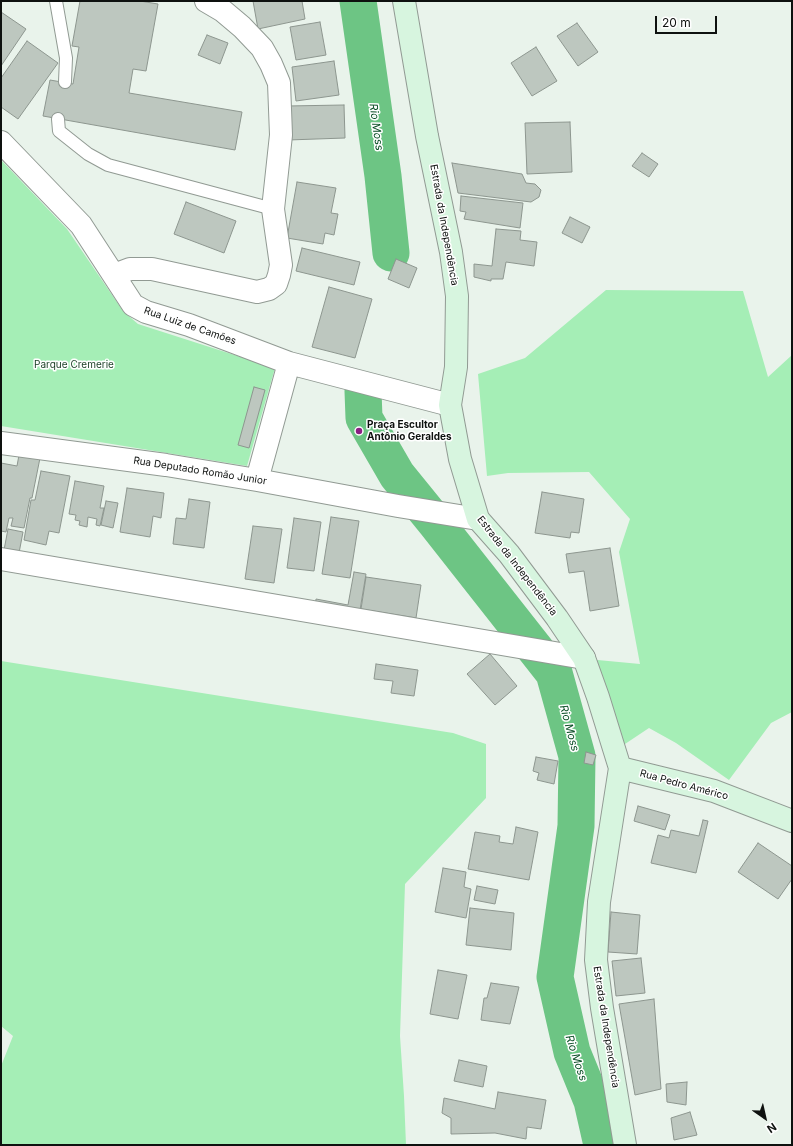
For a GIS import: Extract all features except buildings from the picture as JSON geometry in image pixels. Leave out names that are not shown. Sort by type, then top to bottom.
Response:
[{"type":"street","points":[[115,277],[130,269],[152,269],[256,292],[269,289],[276,284],[279,275],[282,265],[273,209],[280,135],[279,83],[262,48],[223,10],[206,1]]},
{"type":"street","name":"Estrada da Independência","points":[[404,1],[427,136],[451,252],[457,296],[456,367],[450,405],[460,459],[477,519],[509,554],[557,618],[583,658],[598,697],[620,768],[599,902],[596,960],[602,1008],[625,1145]]},
{"type":"street","name":"Rua Luiz de Camões","points":[[1,142],[81,225],[133,305],[146,312],[196,328],[289,363],[450,405]]},
{"type":"street","points":[[256,480],[289,363]]},
{"type":"street","name":"Rua Deputado Romão Junior","points":[[1,443],[166,465],[477,519]]},
{"type":"street","points":[[1,559],[583,658]]},
{"type":"street","name":"Rua Pedro Américo","points":[[620,768],[714,791],[792,821]]},
{"type":"lane","points":[[56,1],[66,58],[65,82]]},
{"type":"lane","points":[[58,119],[59,131],[88,154],[108,165],[273,209]]},
{"type":"green space","name":"Parque Cremerie","points":[[1,160],[67,229],[123,311],[138,324],[275,368],[247,466],[1,426]]},
{"type":"green space","points":[[606,290],[743,291],[768,377],[792,355],[792,712],[771,723],[729,780],[676,743],[649,728],[619,748],[587,659],[640,664],[619,552],[630,519],[589,472],[508,473],[487,476],[478,374],[525,358]]},
{"type":"green space","points":[[1,661],[453,733],[486,744],[486,798],[405,884],[400,1036],[406,1145],[1,1145],[1,1066],[13,1036],[1,1026]]},
{"type":"waterway","name":"Rio Moss","points":[[358,1],[383,176],[391,253]]},
{"type":"waterway","name":"Rio Moss","points":[[363,391],[364,418],[397,475],[554,673],[577,756],[576,826],[555,977],[572,1052],[592,1101],[602,1145]]},
{"type":"place","name":"Praça Escultor Antônio Geraldes","points":[[359,431]]}]
